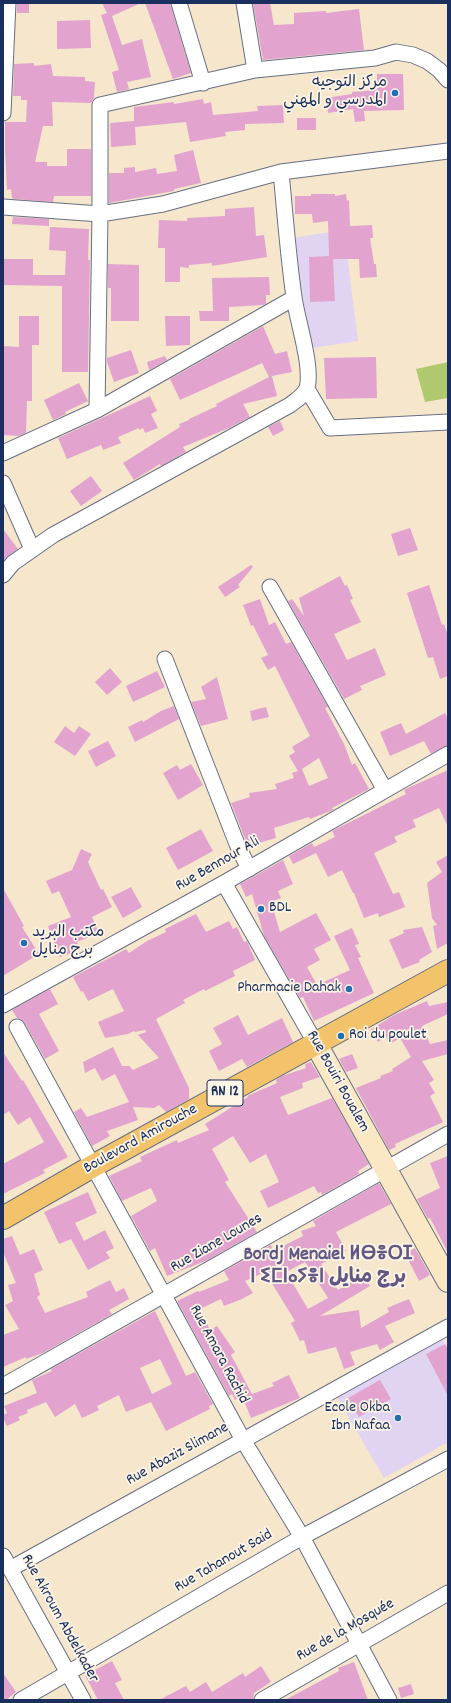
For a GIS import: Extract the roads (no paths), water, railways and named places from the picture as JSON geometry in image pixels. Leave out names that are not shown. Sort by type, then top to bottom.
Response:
[{"type":"main road","name":"Boulevard Amirouche","points":[[3,1218],[93,1166],[448,970]]},
{"type":"main road","name":"Rue Bouiri Boualem","points":[[316,1044],[448,1281]]},
{"type":"street","points":[[3,113],[8,3]]},
{"type":"street","points":[[179,3],[203,83]]},
{"type":"street","points":[[244,3],[255,70]]},
{"type":"street","points":[[97,410],[100,104],[203,83],[255,70],[375,58],[396,52],[413,55],[426,61],[439,70],[448,80]]},
{"type":"street","points":[[3,207],[100,214],[162,204],[281,172],[448,151]]},
{"type":"street","points":[[3,575],[13,562],[53,536],[290,405],[301,397],[307,389],[307,362],[294,298],[281,172]]},
{"type":"street","points":[[3,453],[97,410],[294,298]]},
{"type":"street","points":[[307,389],[330,428],[448,422]]},
{"type":"street","points":[[3,483],[32,549]]},
{"type":"street","points":[[270,587],[385,790]]},
{"type":"street","points":[[165,659],[237,844],[249,869]]},
{"type":"street","name":"Rue Bennour Ali","points":[[3,1005],[249,869],[448,754]]},
{"type":"street","name":"Rue Bouiri Boualem","points":[[224,883],[316,1044]]},
{"type":"street","name":"Rue Amara Rachid","points":[[17,1026],[243,1440],[302,1537],[389,1700]]},
{"type":"street","name":"Rue Ziane Lounes","points":[[3,1386],[448,1134]]},
{"type":"street","name":"Rue Abaziz Slimane","points":[[8,1571],[448,1328]]},
{"type":"street","name":"Rue Tahanout Said","points":[[21,1700],[302,1537],[448,1459]]},
{"type":"street","name":"Rue Akroum Abdelkader","points":[[8,1571],[83,1700]]},
{"type":"street","name":"Rue de la Mosquée","points":[[262,1700],[448,1593]]},
{"type":"place","name":"مركز التوجيه المدرسي و المهني","points":[[395,93]]},
{"type":"place","name":"BDL","points":[[261,909]]},
{"type":"place","name":"مكتب البريد برج منايل","points":[[24,943]]},
{"type":"place","name":"Pharmacie Dahak","points":[[349,989]]},
{"type":"place","name":"Roi du poulet","points":[[341,1036]]},
{"type":"place","name":"Ecole Okba Ibn Nafaa","points":[[398,1418]]},
{"type":"district","name":"Bordj Menaiel ⵍⴱⴻⵔⵊ ⵏ ⵉⵎⵏⴰⵢⴻⵏ برج منايل","points":[[328,1268]]}]
